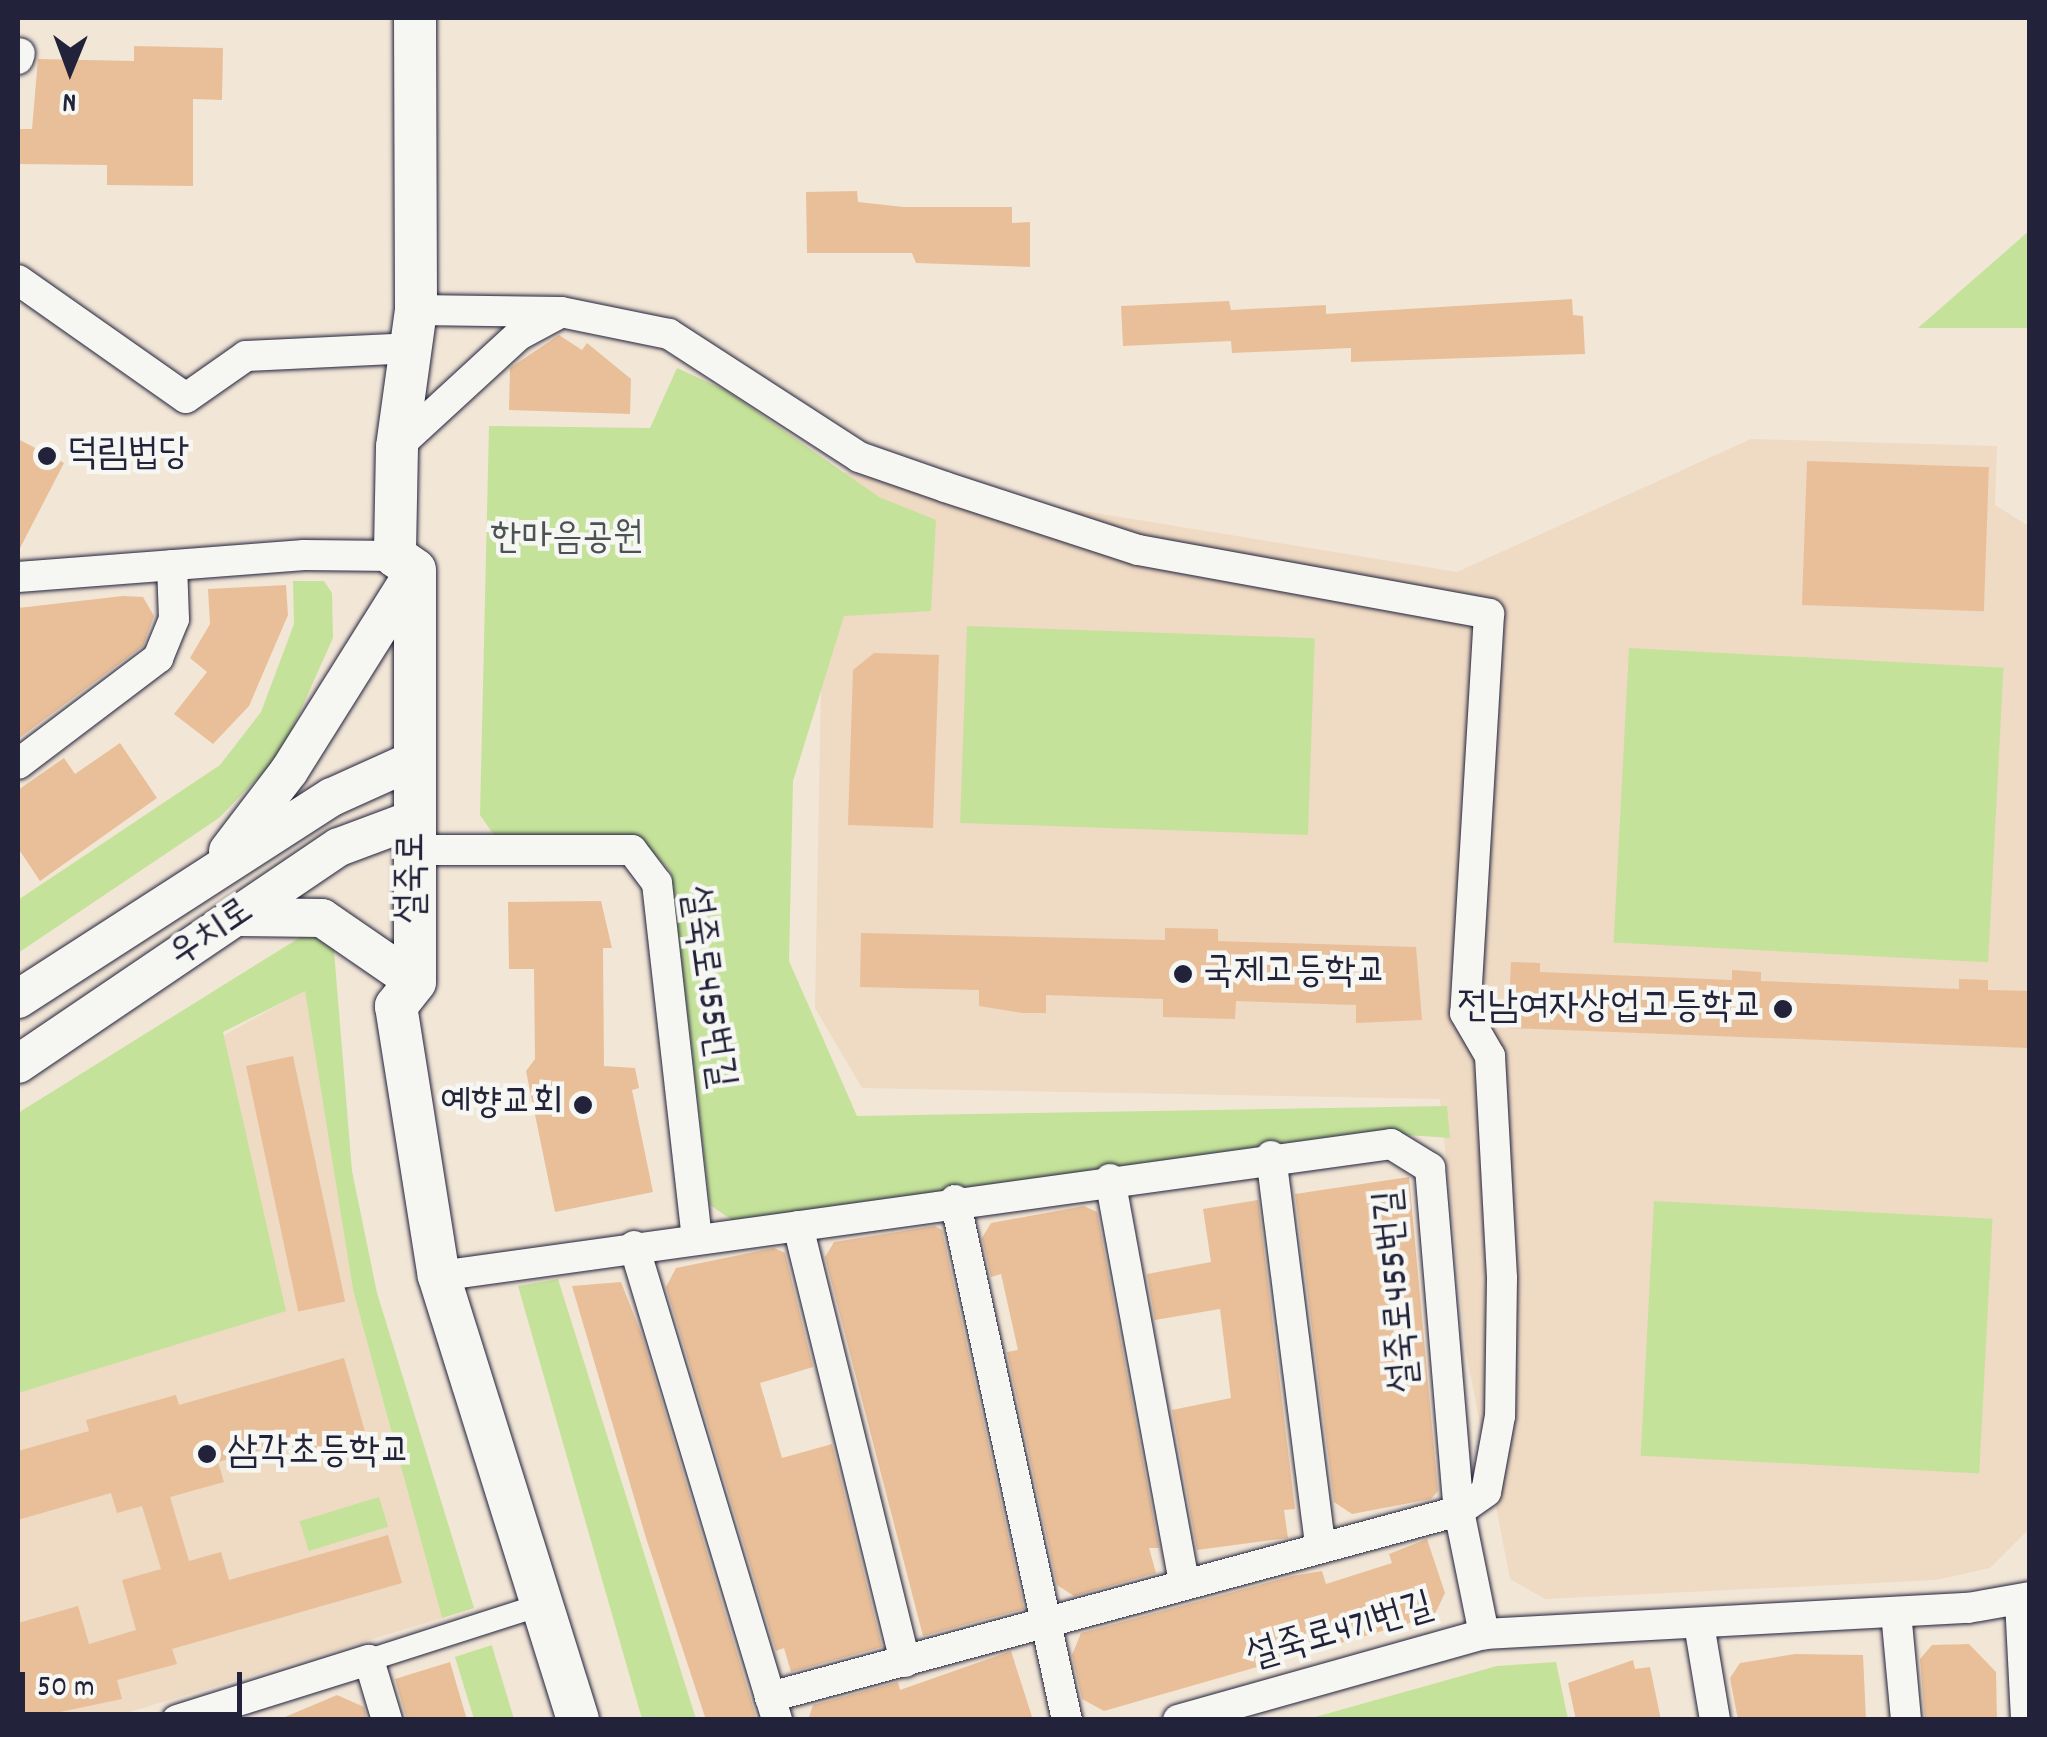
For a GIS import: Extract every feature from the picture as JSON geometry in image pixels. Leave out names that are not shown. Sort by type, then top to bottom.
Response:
[{"type":"main road","name":"설죽로","points":[[415,18],[415,329],[397,447],[414,760],[415,982],[396,1006],[439,1276],[578,1720]]},
{"type":"street","points":[[18,280],[186,398],[246,356],[415,329],[561,312],[669,334],[859,457],[1138,550],[1489,614],[1466,1013],[1490,1056],[1500,1416],[1486,1492],[1459,1511],[1320,1544],[905,1662],[773,1708],[634,1246]]},
{"type":"street","points":[[397,447],[519,336],[561,312]]},
{"type":"street","points":[[18,577],[172,565],[405,563],[290,771],[200,881]]},
{"type":"street","points":[[18,764],[158,658],[174,619],[172,565]]},
{"type":"street","name":"우치로","points":[[18,999],[332,796],[414,760]]},
{"type":"street","name":"설죽로455번길","points":[[413,834],[632,850],[657,883],[697,1238]]},
{"type":"street","name":"우치로","points":[[18,1064],[338,847],[413,834]]},
{"type":"street","points":[[237,917],[322,918],[415,982]]},
{"type":"street","name":"설죽로455번길","points":[[439,1276],[1271,1156],[1390,1144],[1430,1168],[1459,1511]]},
{"type":"street","points":[[1271,1156],[1320,1544]]},
{"type":"street","points":[[1110,1179],[1184,1582]]},
{"type":"street","points":[[955,1200],[1067,1720]]},
{"type":"street","points":[[798,1226],[905,1662]]},
{"type":"street","name":"설죽로471번길","points":[[1459,1511],[1484,1634]]},
{"type":"street","name":"설죽로471번길","points":[[1178,1720],[1219,1714],[1484,1634],[1896,1612],[2025,1599],[2026,1720]]},
{"type":"street","points":[[177,1720],[231,1711],[369,1660],[543,1604]]},
{"type":"street","points":[[1896,1612],[1906,1720]]},
{"type":"street","points":[[1699,1624],[1714,1720]]},
{"type":"street","points":[[369,1660],[387,1720]]},
{"type":"shaded area","points":[[1751,439],[1997,446],[1995,505],[2030,527],[2029,1529],[1990,1568],[1936,1580],[1545,1599],[1510,1579],[1466,1352],[1440,1099],[862,1088],[815,1008],[825,469],[1457,572]]},
{"type":"shaded area","name":"삼각초등학교","points":[[305,990],[353,1290],[442,1618],[106,1719],[18,1719],[18,1151]]},
{"type":"green space","points":[[2029,231],[2029,328],[1918,328]]},
{"type":"green space","name":"한마음공원","points":[[677,368],[727,391],[879,497],[936,520],[931,611],[844,616],[793,781],[789,961],[857,1116],[1447,1106],[1450,1138],[1364,1132],[732,1220],[710,1205],[671,872],[638,836],[494,835],[480,815],[489,426],[650,428]]},
{"type":"green space","points":[[293,581],[324,581],[332,593],[333,638],[281,754],[219,818],[18,953],[18,900],[220,765],[261,712],[294,624]]},
{"type":"green space","points":[[967,626],[1315,638],[1308,835],[960,823]]},
{"type":"green space","points":[[1629,648],[2003,668],[1988,962],[1614,943]]},
{"type":"green space","points":[[332,926],[352,1171],[377,1293],[474,1608],[442,1618],[353,1290],[305,991],[223,1032],[286,1311],[18,1393],[18,1113],[304,935]]},
{"type":"green space","points":[[1654,1201],[1993,1219],[1979,1473],[1641,1456]]},
{"type":"green space","points":[[558,1279],[696,1719],[642,1719],[518,1286]]},
{"type":"green space","points":[[379,1497],[388,1527],[309,1551],[300,1521]]},
{"type":"green space","points":[[492,1645],[514,1719],[474,1719],[455,1657]]},
{"type":"green space","points":[[1556,1662],[1568,1719],[1308,1719],[1497,1666]]},
{"type":"building","points":[[134,46],[223,48],[222,100],[193,99],[193,186],[107,185],[107,165],[18,164],[18,129],[32,129],[38,59],[134,61]]},
{"type":"building","points":[[857,191],[858,202],[904,207],[1012,207],[1012,223],[1030,222],[1030,267],[916,263],[912,253],[807,253],[806,192]]},
{"type":"building","points":[[1572,299],[1573,315],[1583,316],[1585,354],[1351,362],[1351,348],[1232,353],[1231,341],[1123,346],[1121,306],[1229,301],[1231,310],[1326,305],[1326,314]]},
{"type":"building","points":[[559,335],[582,350],[587,343],[631,379],[630,414],[509,410],[510,368]]},
{"type":"building","points":[[18,439],[64,463],[18,552]]},
{"type":"building","points":[[1807,461],[1989,467],[1984,611],[1802,605]]},
{"type":"building","points":[[286,585],[288,615],[249,706],[213,744],[174,714],[207,672],[190,658],[210,624],[208,589]]},
{"type":"building","points":[[143,597],[154,616],[143,646],[18,739],[18,608]]},
{"type":"building","points":[[874,653],[939,655],[933,828],[848,825],[853,670]]},
{"type":"building","points":[[120,743],[157,798],[40,881],[18,848],[18,790],[64,758],[75,774]]},
{"type":"building","points":[[601,901],[612,948],[603,948],[604,1066],[635,1068],[639,1088],[632,1090],[653,1192],[555,1212],[526,1071],[535,1059],[534,969],[509,969],[508,902]]},
{"type":"building","points":[[1165,928],[1218,929],[1218,941],[1416,947],[1422,1020],[1356,1023],[1356,1005],[1236,1001],[1235,1019],[1163,1017],[1163,999],[1046,995],[1046,1013],[1023,1013],[979,1006],[979,990],[860,987],[861,933],[1165,940]]},
{"type":"building","points":[[1511,962],[1540,963],[1540,972],[1732,980],[1732,970],[1761,972],[1761,981],[1959,989],[1959,979],[1988,980],[1988,990],[2030,991],[2030,1048],[1508,1028]]},
{"type":"building","points":[[293,1056],[345,1302],[298,1311],[246,1066]]},
{"type":"building","points":[[1409,1177],[1438,1491],[1431,1499],[1352,1514],[1334,1502],[1295,1194]]},
{"type":"building","points":[[1258,1200],[1295,1509],[1284,1510],[1288,1538],[1197,1550],[1172,1410],[1231,1398],[1220,1309],[1155,1320],[1147,1274],[1211,1262],[1203,1209]]},
{"type":"building","points":[[1084,1206],[1097,1212],[1159,1548],[1149,1548],[1156,1573],[1074,1596],[1057,1585],[1007,1352],[1018,1350],[1001,1274],[991,1277],[982,1238],[991,1223]]},
{"type":"building","points":[[935,1226],[942,1230],[1024,1609],[923,1636],[825,1257],[834,1242]]},
{"type":"building","points":[[774,1248],[785,1253],[813,1367],[760,1383],[782,1458],[832,1444],[882,1647],[791,1672],[784,1648],[776,1651],[666,1287],[676,1268]]},
{"type":"building","points":[[621,1282],[641,1333],[757,1720],[706,1720],[646,1538],[572,1286]]},
{"type":"building","points":[[344,1358],[368,1442],[294,1463],[288,1442],[218,1462],[224,1482],[170,1497],[189,1561],[221,1552],[229,1580],[388,1535],[402,1583],[172,1649],[177,1664],[117,1680],[122,1699],[22,1720],[18,1623],[78,1606],[89,1644],[136,1630],[122,1580],[161,1569],[142,1506],[117,1513],[111,1493],[18,1520],[18,1451],[89,1431],[86,1420],[176,1395],[179,1405]]},
{"type":"building","points":[[1427,1539],[1445,1593],[1434,1616],[1104,1711],[1082,1699],[1072,1655],[1081,1633],[1292,1576],[1322,1571],[1326,1584],[1392,1563],[1389,1554]]},
{"type":"building","points":[[1969,1644],[1996,1672],[1997,1720],[1925,1720],[1920,1659],[1932,1645]]},
{"type":"building","points":[[1011,1651],[1033,1720],[808,1720],[813,1705],[898,1682],[900,1690]]},
{"type":"building","points":[[1795,1654],[1863,1655],[1866,1720],[1738,1720],[1730,1678],[1740,1663]]},
{"type":"building","points":[[1633,1660],[1635,1669],[1650,1667],[1661,1720],[1576,1720],[1568,1683]]},
{"type":"building","points":[[450,1662],[467,1720],[407,1720],[395,1679]]},
{"type":"building","points":[[337,1695],[364,1707],[367,1720],[278,1720]]},
{"type":"place","name":"덕림법당","points":[[47,456]]},
{"type":"place","name":"국제고등학교","points":[[1183,974]]},
{"type":"place","name":"전남여자상업고등학교","points":[[1783,1009]]},
{"type":"place","name":"예향교회","points":[[583,1105]]},
{"type":"place","name":"삼각초등학교","points":[[207,1454]]}]
